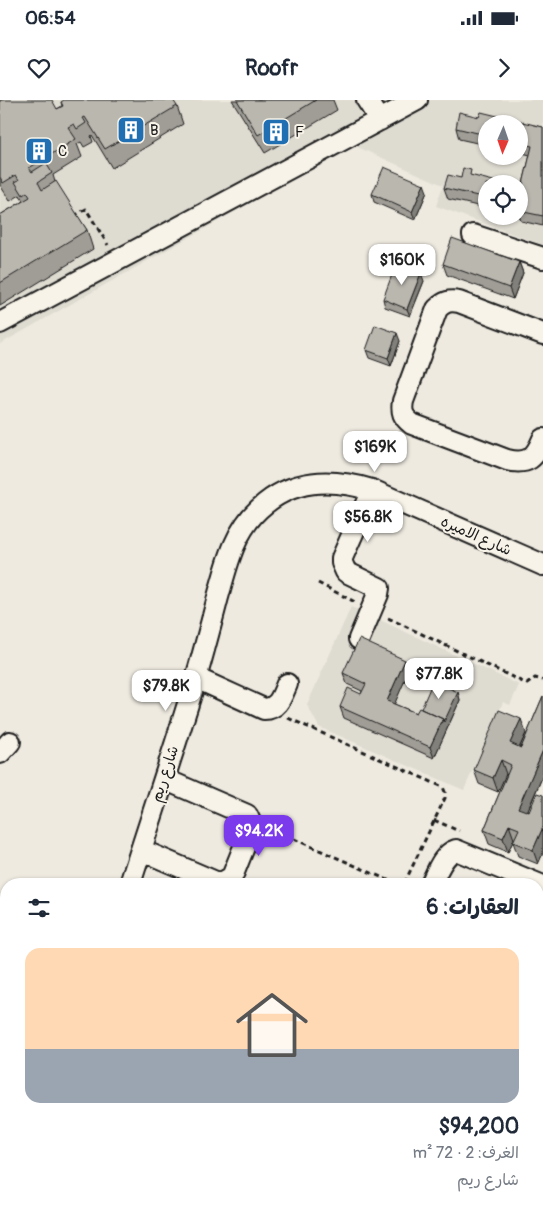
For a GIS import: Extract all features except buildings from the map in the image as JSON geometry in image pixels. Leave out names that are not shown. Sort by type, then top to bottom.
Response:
[{"type":"street","points":[[367,100],[380,120]]},
{"type":"street","points":[[0,323],[417,100]]},
{"type":"street","points":[[474,235],[543,258]]},
{"type":"street","points":[[543,334],[459,302],[443,303],[437,309],[403,401],[402,410],[405,418],[412,424],[519,463],[531,459],[539,449],[543,439]]},
{"type":"street","name":"شارع الاميره","points":[[232,548],[243,527],[259,509],[279,494],[301,485],[325,481],[349,483],[372,490],[543,565]]},
{"type":"street","points":[[358,638],[379,588],[346,572],[342,558],[372,490]]},
{"type":"street","name":"شارع ريم","points":[[132,878],[196,678],[232,548]]},
{"type":"street","points":[[196,678],[264,709],[270,709],[277,705],[287,684]]},
{"type":"street","points":[[164,779],[247,815],[250,820],[250,832],[230,878]]},
{"type":"street","points":[[141,850],[205,878]]},
{"type":"street","points":[[434,878],[446,857],[450,852],[456,850],[502,877]]},
{"type":"path","points":[[74,216],[86,209],[109,246]]},
{"type":"path","points":[[318,583],[527,684],[535,678],[543,680]]},
{"type":"path","points":[[270,709],[443,788],[446,792],[445,798],[407,878]]},
{"type":"path","points":[[250,820],[383,878]]},
{"type":"shaded area","points":[[0,100],[543,100],[543,245],[488,225],[528,225],[528,175],[478,175],[478,221],[436,206],[443,185],[353,145],[0,344]]},
{"type":"shaded area","points":[[351,607],[362,612],[372,622],[380,620],[519,685],[510,705],[503,702],[464,790],[319,727],[307,705]]},
{"type":"place","name":"B","points":[[131,130]]},
{"type":"place","name":"F","points":[[276,132]]},
{"type":"place","name":"C","points":[[39,151]]}]
